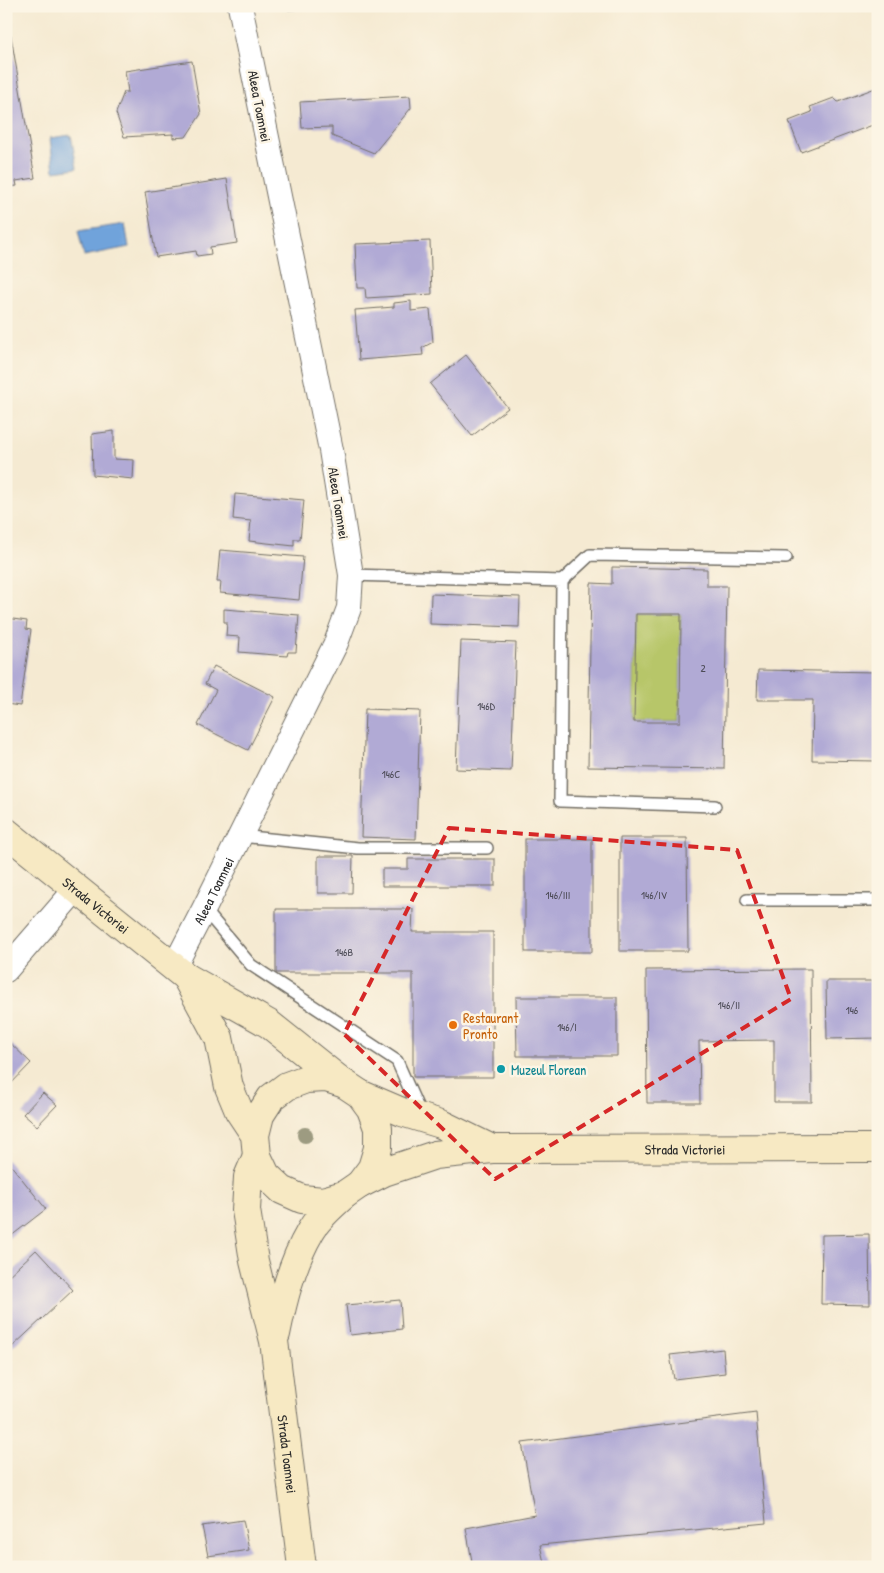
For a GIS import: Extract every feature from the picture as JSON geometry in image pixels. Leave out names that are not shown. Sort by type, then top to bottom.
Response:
[{"type":"street","name":"Aleea Toamnei","points":[[180,972],[204,909],[336,643],[349,608],[351,575],[331,450],[240,6]]},
{"type":"street","name":"Strada Victoriei","points":[[6,832],[180,972]]},
{"type":"street","points":[[6,970],[77,888]]},
{"type":"street","points":[[180,972],[269,1024],[352,1089],[371,1109],[378,1128],[378,1148],[372,1168],[352,1190],[322,1215],[310,1231],[283,1300],[274,1341]]},
{"type":"street","points":[[180,972],[219,1038],[230,1087],[239,1111],[256,1145],[266,1175],[282,1190],[302,1199],[323,1201],[352,1190]]},
{"type":"street","points":[[274,1341],[254,1261],[246,1210],[248,1177],[256,1145],[260,1116],[271,1098],[286,1086],[306,1079],[326,1078],[402,1112],[441,1124],[492,1149]]},
{"type":"street","name":"Strada Victoriei","points":[[352,1190],[384,1172],[435,1155],[492,1149],[878,1148]]},
{"type":"street","name":"Strada Toamnei","points":[[274,1341],[302,1567]]},
{"type":"lane","points":[[351,575],[562,581],[590,555],[786,558]]},
{"type":"lane","points":[[562,581],[560,801],[715,806]]},
{"type":"lane","points":[[241,836],[358,848],[487,848]]},
{"type":"lane","points":[[747,900],[878,900]]},
{"type":"lane","points":[[204,909],[251,965],[397,1061],[423,1119]]},
{"type":"highlighted area","points":[[449,828],[737,850],[791,999],[495,1179],[344,1034]]},
{"type":"green space","points":[[636,614],[681,614],[680,722],[634,722]]},
{"type":"water","points":[[71,135],[77,168],[54,171],[50,138]]},
{"type":"water","points":[[125,224],[129,247],[84,256],[78,231]]},
{"type":"building","points":[[288,6],[319,6],[319,8],[288,10]]},
{"type":"building","points":[[11,36],[35,178],[16,181],[17,186],[6,187],[6,37]]},
{"type":"building","points":[[192,61],[201,114],[186,137],[173,138],[173,134],[124,137],[116,113],[124,92],[128,92],[125,71]]},
{"type":"building","points":[[878,87],[878,123],[801,152],[789,121],[812,112],[810,107],[834,98],[838,102]]},
{"type":"building","points":[[410,96],[411,108],[374,153],[332,136],[332,127],[302,128],[300,102]]},
{"type":"building","points":[[227,179],[237,243],[210,247],[211,254],[197,256],[196,251],[156,257],[145,192]]},
{"type":"building","points":[[430,241],[432,294],[366,298],[365,288],[357,288],[355,244]]},
{"type":"building","points":[[411,301],[411,311],[430,309],[433,342],[422,348],[423,355],[359,360],[355,310],[394,307],[394,303]]},
{"type":"building","points":[[466,355],[508,408],[472,436],[430,384]]},
{"type":"building","points":[[114,431],[114,459],[134,460],[133,479],[93,475],[92,434]]},
{"type":"building","points":[[235,494],[304,500],[300,539],[294,539],[294,546],[249,541],[251,521],[233,519]]},
{"type":"building","points":[[220,550],[303,557],[299,600],[220,593],[221,582],[217,582]]},
{"type":"building","points":[[612,567],[707,569],[707,586],[727,586],[724,769],[588,767],[591,583],[612,584]],"holes":[[[636,614],[681,614],[680,722],[634,722]]]},
{"type":"building","points":[[431,594],[520,597],[519,627],[430,624]]},
{"type":"building","points":[[224,609],[299,615],[296,652],[288,652],[287,656],[239,652],[240,637],[226,636],[227,622],[224,622]]},
{"type":"building","points":[[6,618],[27,621],[26,629],[31,630],[20,706],[6,704],[9,688],[6,687]]},
{"type":"building","points":[[461,641],[516,643],[511,771],[456,769]]},
{"type":"building","points":[[214,666],[275,697],[248,750],[198,725],[216,690],[205,684]]},
{"type":"building","points":[[758,670],[878,672],[878,761],[812,760],[813,700],[757,700]]},
{"type":"building","points":[[365,709],[420,711],[416,839],[361,837]]},
{"type":"building","points":[[620,838],[687,838],[688,951],[620,951]]},
{"type":"building","points":[[525,839],[592,839],[592,952],[525,952]]},
{"type":"building","points":[[318,856],[353,856],[352,893],[318,893]]},
{"type":"building","points":[[408,859],[495,859],[495,886],[382,886],[382,869],[408,869]]},
{"type":"building","points":[[276,909],[413,909],[412,932],[493,932],[493,1077],[413,1077],[413,973],[276,973]]},
{"type":"building","points":[[811,969],[812,1102],[774,1102],[774,1040],[699,1041],[700,1103],[647,1103],[646,970]]},
{"type":"building","points":[[826,981],[878,981],[878,1038],[827,1039]]},
{"type":"building","points":[[516,997],[617,997],[617,1056],[517,1056]]},
{"type":"building","points":[[6,1039],[31,1063],[6,1089]]},
{"type":"building","points":[[43,1093],[57,1105],[37,1126],[23,1114]]},
{"type":"building","points":[[6,1159],[46,1209],[6,1240]]},
{"type":"building","points":[[869,1234],[870,1305],[821,1304],[822,1235]]},
{"type":"building","points":[[36,1250],[73,1290],[11,1348],[6,1344],[6,1278]]},
{"type":"building","points":[[400,1300],[402,1329],[350,1335],[346,1305]]},
{"type":"building","points":[[723,1349],[725,1373],[674,1379],[670,1355]]},
{"type":"building","points":[[756,1413],[766,1523],[540,1545],[545,1567],[473,1567],[466,1528],[535,1515],[522,1443]]},
{"type":"building","points":[[243,1520],[249,1550],[208,1556],[202,1526]]},
{"type":"place","name":"Restaurant Pronto","points":[[453,1025]]},
{"type":"place","name":"Muzeul Florean","points":[[501,1069]]}]
